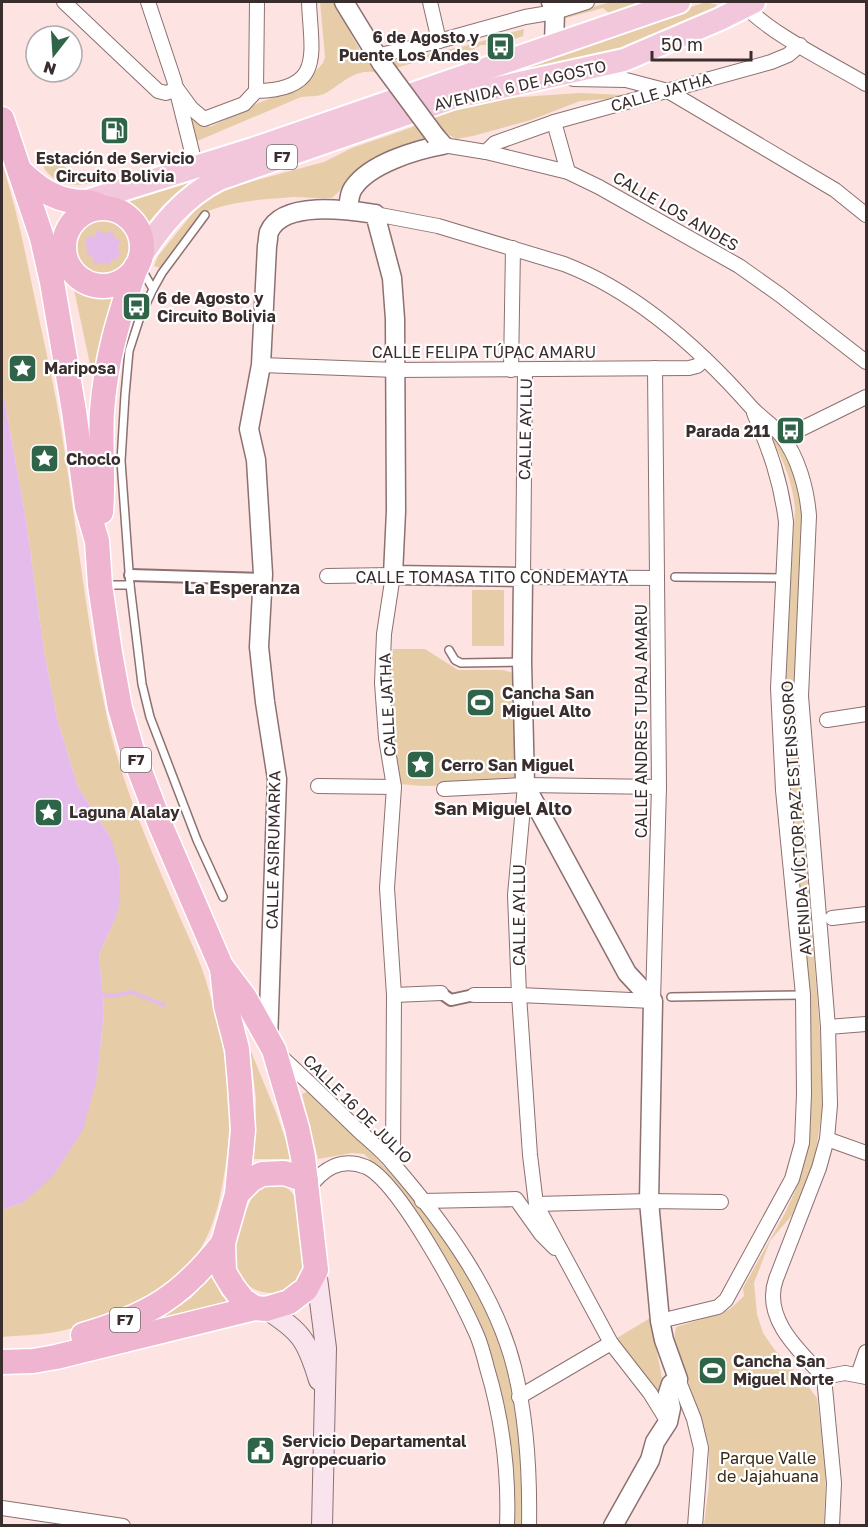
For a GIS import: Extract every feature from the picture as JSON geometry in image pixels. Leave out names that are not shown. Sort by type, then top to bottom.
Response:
[{"type":"highway","name":"F7","points":[[2,118],[20,171],[58,258],[87,507],[97,541]]},
{"type":"highway","name":"F7","points":[[2,1362],[33,1361],[56,1357],[289,1302],[299,1296],[310,1284],[316,1270],[297,1128],[271,1045],[245,998],[222,966],[160,824],[132,750],[120,708],[100,585],[97,541],[101,509],[102,413],[105,381],[117,321],[142,246],[137,228],[123,214],[92,208],[60,198],[35,186],[20,171]]},
{"type":"highway","points":[[58,258],[69,228],[92,208]]},
{"type":"highway","name":"F7","points":[[58,258],[90,284],[108,286],[124,280],[138,263]]},
{"type":"highway","name":"F7","points":[[222,966],[226,1006],[237,1049],[243,1130],[237,1194],[223,1244],[223,1262],[227,1279],[243,1300],[260,1308]]},
{"type":"highway","points":[[237,1194],[251,1180],[262,1174],[284,1173],[306,1185]]},
{"type":"highway","name":"F7","points":[[2,1348],[57,1342],[103,1329],[154,1308],[188,1284],[223,1244]]},
{"type":"main road","name":"AVENIDA 6 DE AGOSTO","points":[[92,208],[196,168],[679,2]]},
{"type":"main road","name":"AVENIDA 6 DE AGOSTO","points":[[138,263],[166,221],[200,189],[219,179],[452,98],[624,60],[720,19],[746,3]]},
{"type":"main road","name":"F7","points":[[316,1270],[326,1348],[322,1526]]},
{"type":"main road","name":"F7","points":[[260,1308],[293,1327],[304,1340],[312,1354],[324,1394]]},
{"type":"street","points":[[64,2],[158,91],[166,93],[177,89]]},
{"type":"street","points":[[148,2],[177,89],[196,168]]},
{"type":"street","points":[[177,89],[192,108],[204,118],[244,104],[256,91],[257,2]]},
{"type":"street","points":[[256,91],[278,91],[296,84],[308,71],[312,58],[309,2]]},
{"type":"street","points":[[344,2],[379,60],[440,141],[381,166],[364,176],[352,189],[348,210],[438,226],[582,271],[643,306],[705,359],[738,390],[752,407]]},
{"type":"street","points":[[356,2],[366,36]]},
{"type":"street","points":[[430,2],[439,41]]},
{"type":"street","points":[[379,60],[553,7],[587,2]]},
{"type":"street","points":[[746,3],[760,20],[867,84]]},
{"type":"street","points":[[553,7],[554,44]]},
{"type":"street","name":"CALLE JATHA","points":[[486,152],[495,143],[554,122],[771,62],[788,55],[800,45]]},
{"type":"street","points":[[525,83],[573,79],[626,80],[669,91],[835,190],[867,215]]},
{"type":"street","points":[[554,122],[568,172]]},
{"type":"street","name":"CALLE LOS ANDES","points":[[440,141],[568,172],[599,187],[739,266],[867,362]]},
{"type":"street","name":"CALLE ASIRUMARKA","points":[[271,1045],[278,779],[264,702],[259,647],[263,579],[256,460],[249,429],[261,365],[269,231],[280,218],[303,210],[348,210]]},
{"type":"street","name":"CALLE JATHA","points":[[375,214],[392,278],[396,370],[396,511],[393,575],[384,634],[382,683],[386,738],[394,787],[387,888],[394,995],[393,1163]]},
{"type":"street","name":"CALLE AYLLU","points":[[513,248],[523,577],[522,662],[525,785],[515,895],[519,994],[530,1155],[536,1204],[611,1343],[650,1393],[668,1422]]},
{"type":"street","name":"CALLE FELIPA TÚPAC AMARU","points":[[261,365],[396,370],[689,368],[705,359]]},
{"type":"street","name":"CALLE ANDRES TUPAJ AMARU","points":[[653,1001],[659,787],[655,368]]},
{"type":"street","points":[[803,428],[867,397]]},
{"type":"street","name":"AVENIDA VÍCTOR PAZ ESTENSSORO","points":[[660,1321],[718,1307],[726,1300],[792,1179],[802,1143],[803,995],[781,766],[778,688],[786,522],[783,497],[774,460],[752,407]]},
{"type":"street","name":"AVENIDA VÍCTOR PAZ ESTENSSORO","points":[[752,407],[781,435],[795,459],[808,502],[801,696],[830,1059],[827,1139],[819,1168],[776,1279],[772,1296],[775,1314],[783,1330],[824,1377]]},
{"type":"street","name":"CALLE TOMASA TITO CONDEMAYTA","points":[[327,576],[657,578]]},
{"type":"street","points":[[130,580],[263,579]]},
{"type":"street","points":[[827,720],[867,714]]},
{"type":"street","points":[[444,789],[525,785],[659,787]]},
{"type":"street","points":[[525,785],[627,974],[653,1001],[649,1201],[660,1321],[664,1340],[694,1419],[701,1448],[695,1526]]},
{"type":"street","points":[[318,786],[394,787]]},
{"type":"street","points":[[832,918],[867,914]]},
{"type":"street","points":[[394,995],[441,993],[451,1000],[474,994],[519,994],[653,1001]]},
{"type":"street","points":[[828,1027],[867,1024]]},
{"type":"street","name":"CALLE 16 DE JULIO","points":[[271,1045],[393,1163],[450,1236],[486,1297],[514,1366],[524,1421],[528,1462],[529,1526]]},
{"type":"street","points":[[827,1139],[867,1153]]},
{"type":"street","name":"CALLE 16 DE JULIO","points":[[306,1185],[323,1171],[340,1164],[355,1164],[368,1168],[381,1179],[399,1201],[442,1266],[477,1334],[488,1370],[506,1472],[507,1526]]},
{"type":"street","points":[[422,1201],[516,1199],[541,1234],[568,1262]]},
{"type":"street","points":[[536,1204],[721,1202]]},
{"type":"street","points":[[519,1397],[611,1343]]},
{"type":"street","points":[[832,1526],[834,1483],[824,1377],[845,1373],[862,1376],[867,1352]]},
{"type":"street","points":[[612,1526],[650,1460],[656,1442],[668,1422],[671,1408],[668,1393],[671,1384],[678,1379]]},
{"type":"street","points":[[2,1508],[116,1525]]},
{"type":"lane","points":[[205,215],[162,273],[140,317],[129,351],[122,461],[130,580],[142,684],[150,717],[197,840],[223,897]]},
{"type":"lane","points":[[138,263],[153,289]]},
{"type":"lane","points":[[675,577],[783,578]]},
{"type":"lane","points":[[100,585],[130,580]]},
{"type":"lane","points":[[449,650],[455,660],[461,663],[522,662]]},
{"type":"lane","points":[[671,997],[803,995]]},
{"type":"green space","points":[[320,2],[333,2],[361,52],[369,57],[373,66],[465,46],[524,29],[523,36],[497,45],[481,45],[472,50],[437,56],[379,73],[357,74],[326,93],[301,97],[195,142],[182,108],[202,127],[212,126],[256,104],[302,86],[323,63],[325,57]]},
{"type":"green space","points":[[611,2],[655,2],[611,15],[603,8],[563,19],[561,16]]},
{"type":"green space","points":[[706,2],[717,5],[719,8],[613,53],[442,94],[490,74]]},
{"type":"green space","points":[[579,93],[625,95],[618,98],[580,101],[531,120],[473,136],[456,139],[446,133],[390,155],[360,172],[332,198],[294,197],[259,200],[210,210],[201,215],[160,268],[154,266],[158,256],[197,208],[205,201],[234,186],[324,162],[352,148],[410,128],[457,105],[480,100]]},
{"type":"green space","points":[[46,151],[78,178],[104,180],[81,185],[59,181],[52,177],[44,167],[39,153]]},
{"type":"green space","points":[[2,163],[20,229],[57,404],[92,642],[111,734],[135,809],[195,952],[214,1008],[228,1083],[229,1133],[227,1159],[217,1210],[204,1243],[183,1271],[158,1291],[130,1307],[99,1320],[52,1332],[2,1337],[2,1210],[23,1203],[97,1078],[104,1013],[99,954],[114,922],[111,838],[78,787],[57,718],[44,651],[26,520],[2,386]]},
{"type":"green space","points":[[234,163],[208,175],[173,197],[153,217],[145,229],[138,215],[115,201]]},
{"type":"green space","points":[[103,216],[115,218],[125,225],[132,235],[134,247],[132,259],[125,269],[115,276],[103,278],[91,276],[81,269],[74,259],[72,247],[74,235],[81,225],[91,218]]},
{"type":"green space","points":[[73,285],[95,296],[106,296],[118,292],[96,392]]},
{"type":"green space","name":"Parque Valle de Jajahuana","points":[[764,425],[785,451],[800,486],[805,506],[796,704],[823,1105],[814,1162],[798,1208],[770,1241],[754,1283],[757,1314],[763,1333],[817,1398],[826,1470],[824,1525],[704,1525],[709,1485],[709,1445],[674,1339],[676,1327],[722,1313],[744,1296],[743,1288],[796,1189],[806,1157],[811,1117],[810,1047],[789,786],[785,690],[795,508],[784,465]]},
{"type":"green space","points":[[472,590],[504,590],[504,646],[472,646]]},
{"type":"green space","points":[[393,649],[425,649],[458,670],[503,670],[513,673],[517,784],[423,786],[400,784],[390,733],[389,684]]},
{"type":"green space","points":[[250,1049],[292,1159],[254,1159],[256,1099]]},
{"type":"green space","points":[[309,1091],[403,1187],[437,1229],[479,1294],[501,1349],[515,1407],[522,1466],[522,1525],[513,1525],[491,1359],[383,1172],[364,1154],[352,1153],[318,1159],[302,1094]]},
{"type":"green space","points":[[279,1184],[290,1191],[298,1203],[304,1245],[304,1267],[300,1279],[291,1288],[268,1293],[256,1290],[246,1283],[238,1273],[235,1254],[240,1231],[253,1196],[260,1189]]},
{"type":"green space","points":[[212,1276],[222,1296],[228,1301],[162,1318],[191,1298]]},
{"type":"green space","points":[[650,1318],[662,1378],[657,1394],[617,1338]]},
{"type":"shaded area","points":[[98,230],[105,234],[111,231],[115,235],[114,238],[121,241],[117,248],[121,252],[117,259],[112,259],[109,265],[102,262],[94,264],[92,256],[86,253],[88,248],[86,239],[90,236],[94,237]]},
{"type":"shaded area","name":"Laguna Alalay","points":[[2,386],[26,520],[44,651],[57,718],[78,787],[111,838],[119,866],[120,903],[99,954],[104,1013],[97,1078],[83,1130],[53,1176],[23,1203],[2,1210]]},
{"type":"waterway","points":[[99,994],[113,996],[131,992],[164,1005]]},
{"type":"place","name":"6 de Agosto y Puente Los Andes","points":[[500,46]]},
{"type":"place","name":"Estación de Servicio Circuito Bolivia","points":[[115,130]]},
{"type":"place","name":"6 de Agosto y Circuito Bolivia","points":[[136,307]]},
{"type":"place","name":"Mariposa","points":[[23,368]]},
{"type":"place","name":"Parada 211","points":[[791,431]]},
{"type":"place","name":"Choclo","points":[[45,459]]},
{"type":"place","name":"Cancha San Miguel Alto","points":[[481,702]]},
{"type":"place","name":"Cerro San Miguel","points":[[420,765]]},
{"type":"place","name":"Laguna Alalay","points":[[48,812]]},
{"type":"place","name":"Cancha San Miguel Norte","points":[[712,1370]]},
{"type":"place","name":"Servicio Departamental Agropecuario","points":[[261,1450]]},
{"type":"district","name":"La Esperanza","points":[[242,588]]},
{"type":"district","name":"San Miguel Alto","points":[[503,809]]}]
